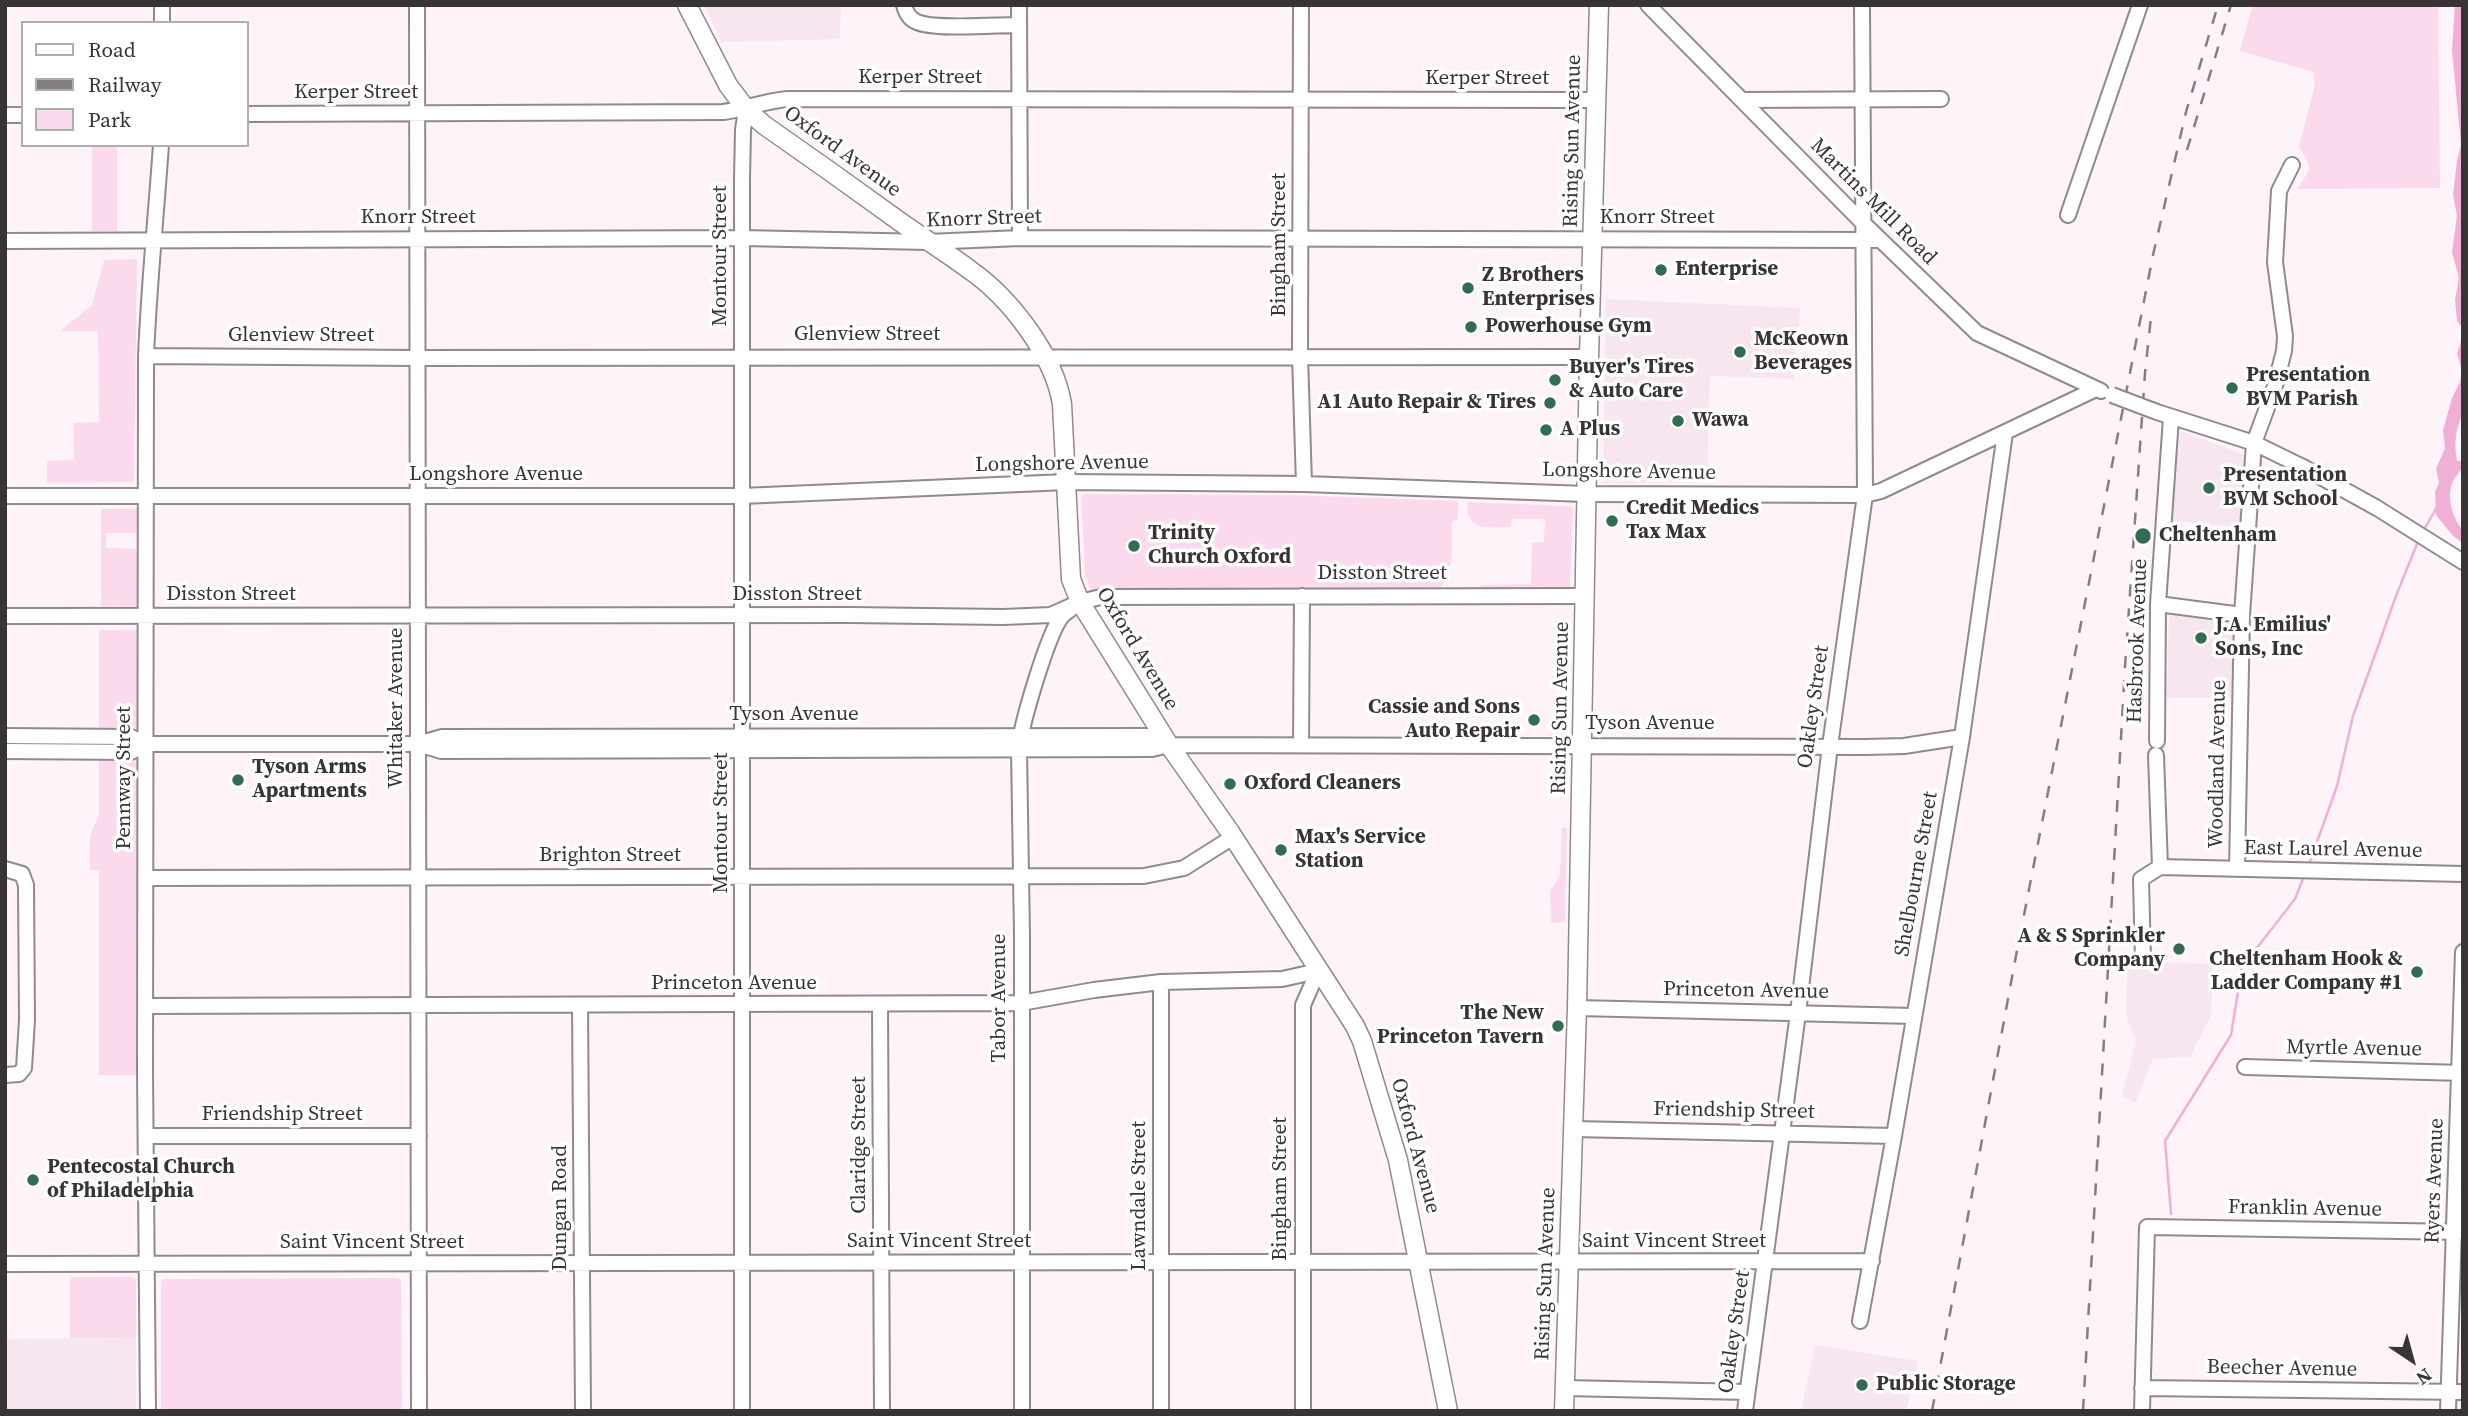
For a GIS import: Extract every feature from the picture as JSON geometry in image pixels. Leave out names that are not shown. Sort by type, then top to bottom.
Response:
[{"type":"main road","name":"Oxford Avenue","points":[[687,5],[728,85],[746,109],[764,125],[971,270],[1007,303],[1046,356],[1059,388],[1068,482],[1071,579],[1080,602],[1169,745],[1233,837],[1362,1041],[1398,1160],[1448,1411]]},
{"type":"main road","name":"Rising Sun Avenue","points":[[1564,1411],[1574,1129],[1589,357],[1599,5]]},
{"type":"street","name":"Whitaker Avenue","points":[[417,5],[419,1411]]},
{"type":"street","points":[[1019,5],[1020,238]]},
{"type":"street","name":"Bingham Street","points":[[1301,5],[1300,356],[1304,484]]},
{"type":"street","name":"Martins Mill Road","points":[[1648,5],[1880,240],[1977,333],[2096,389],[2171,418],[2254,443],[2301,466],[2409,527],[2463,562]]},
{"type":"street","name":"Oakley Street","points":[[1745,1411],[1865,495],[1862,5]]},
{"type":"street","points":[[2068,215],[2140,5]]},
{"type":"street","points":[[906,11],[920,24],[1018,25]]},
{"type":"street","name":"Kerper Street","points":[[248,114],[723,112],[746,109],[752,104],[788,99],[1596,100]]},
{"type":"street","points":[[1742,100],[1941,99]]},
{"type":"street","name":"Montour Street","points":[[742,1411],[742,238],[743,130],[746,109]]},
{"type":"street","name":"Pennway Street","points":[[148,1411],[146,356],[150,259],[154,241],[161,147]]},
{"type":"street","name":"Woodland Avenue","points":[[2237,869],[2242,615],[2254,443],[2275,386],[2284,351],[2285,336],[2275,262],[2279,191],[2291,165]]},
{"type":"street","name":"Knorr Street","points":[[5,241],[742,238],[928,242],[1020,238],[1880,240]]},
{"type":"street","name":"Glenview Street","points":[[146,356],[1589,357]]},
{"type":"street","name":"Longshore Avenue","points":[[5,496],[742,496],[1068,482],[1304,484],[1587,494],[1865,495],[1881,491],[2096,389]]},
{"type":"street","name":"Hasbrook Avenue","points":[[2160,867],[2156,748],[2158,604],[2171,418]]},
{"type":"street","name":"Shelbourne Street","points":[[1860,1321],[1962,737],[2005,433]]},
{"type":"street","points":[[1301,745],[1302,596]]},
{"type":"street","name":"Disston Street","points":[[5,616],[1003,617],[1051,615],[1080,602],[1101,597],[1586,596]]},
{"type":"street","name":"Tabor Avenue","points":[[1021,1411],[1019,743],[1038,677],[1057,626],[1062,616],[1080,602]]},
{"type":"street","points":[[2158,604],[2242,615]]},
{"type":"street","points":[[6,736],[6,751]]},
{"type":"street","name":"Tyson Avenue","points":[[6,736],[131,737],[147,744],[418,744],[441,751],[582,743],[1019,743],[1147,736],[1169,745],[1830,746],[1903,746],[1962,737]]},
{"type":"street","name":"Tyson Avenue","points":[[6,751],[131,751],[147,744]]},
{"type":"street","name":"Brighton Street","points":[[146,878],[1144,876],[1174,872],[1233,837]]},
{"type":"street","points":[[2143,960],[2141,879],[2160,867]]},
{"type":"street","name":"East Laurel Avenue","points":[[2160,867],[2463,874]]},
{"type":"street","points":[[5,869],[22,874],[26,888],[27,1020],[25,1065],[19,1074],[5,1075]]},
{"type":"street","name":"Ryers Avenue","points":[[2448,1411],[2456,1391],[2463,952]]},
{"type":"street","name":"Bingham Street","points":[[1303,1411],[1303,1005],[1318,971]]},
{"type":"street","name":"Princeton Avenue","points":[[146,1006],[1021,1003],[1161,982],[1282,979],[1318,971]]},
{"type":"street","name":"Lawndale Street","points":[[1161,982],[1161,1411]]},
{"type":"street","name":"Dungan Road","points":[[580,1005],[583,1411]]},
{"type":"street","name":"Claridge Street","points":[[880,1005],[882,1411]]},
{"type":"street","name":"Princeton Avenue","points":[[1577,1008],[1914,1016]]},
{"type":"street","name":"Myrtle Avenue","points":[[2245,1067],[2461,1073]]},
{"type":"street","name":"Friendship Street","points":[[1574,1129],[1894,1136]]},
{"type":"street","name":"Friendship Street","points":[[146,1136],[419,1136]]},
{"type":"street","name":"Franklin Avenue","points":[[2142,1388],[2147,1227],[2458,1232]]},
{"type":"street","name":"Saint Vincent Street","points":[[5,1264],[1872,1261]]},
{"type":"street","points":[[1565,1388],[1748,1392]]},
{"type":"street","points":[[2142,1388],[2142,1411]]},
{"type":"street","name":"Beecher Avenue","points":[[2142,1388],[2456,1391]]},
{"type":"shaded area","points":[[704,5],[841,5],[840,39],[722,42]]},
{"type":"shaded area","points":[[2455,5],[2463,5],[2463,414],[2455,443],[2457,461],[2463,461],[2451,487],[2450,500],[2453,513],[2463,530],[2463,543],[2453,536],[2436,515],[2435,492],[2439,483],[2436,469],[2445,448],[2443,430],[2462,371],[2457,354],[2462,327],[2457,321],[2455,300],[2459,278],[2452,252],[2457,216],[2453,195],[2461,145],[2452,50]]},
{"type":"shaded area","points":[[1606,299],[1800,308],[1794,379],[1710,376],[1707,482],[1603,483]]},
{"type":"shaded area","name":"Presentation BVM School","points":[[2180,431],[2246,455],[2240,527],[2172,521]]},
{"type":"shaded area","points":[[2169,614],[2233,623],[2232,698],[2167,698]]},
{"type":"shaded area","points":[[2128,961],[2213,964],[2211,1015],[2190,1057],[2153,1059],[2135,1103],[2122,1096],[2136,1042],[2126,1015]]},
{"type":"shaded area","points":[[136,1338],[136,1411],[5,1411],[5,1339]]},
{"type":"shaded area","name":"Public Storage","points":[[1815,1345],[1918,1361],[1906,1411],[1801,1411]]},
{"type":"green space","points":[[2253,5],[2438,5],[2440,188],[2297,189],[2305,178],[2309,165],[2299,147],[2315,85],[2313,72],[2240,51]]},
{"type":"green space","points":[[92,147],[117,147],[117,231],[92,231]]},
{"type":"green space","points":[[137,259],[134,482],[47,483],[47,461],[74,460],[74,423],[99,422],[98,331],[60,331],[92,305],[104,260]]},
{"type":"green space","points":[[1084,494],[1291,495],[1458,501],[1458,519],[1452,522],[1450,569],[1447,578],[1436,591],[1091,592],[1085,573],[1081,497]]},
{"type":"green space","points":[[1467,502],[1573,508],[1570,592],[1480,592],[1481,585],[1531,584],[1532,542],[1544,542],[1545,519],[1512,519],[1511,527],[1480,526],[1470,519]]},
{"type":"green space","points":[[101,509],[137,509],[137,533],[106,533],[106,548],[137,549],[137,606],[101,606]]},
{"type":"green space","points":[[99,630],[139,630],[138,725],[134,729],[99,729]]},
{"type":"green space","points":[[99,760],[132,760],[138,763],[139,1075],[99,1075],[99,870],[90,870],[90,836],[99,815]]},
{"type":"green space","points":[[1562,827],[1567,828],[1565,922],[1551,923],[1550,891],[1560,876]]},
{"type":"green space","points":[[70,1277],[136,1279],[136,1338],[70,1338]]},
{"type":"green space","points":[[398,1278],[401,1281],[402,1411],[161,1411],[161,1282],[164,1279]]},
{"type":"waterway","points":[[2424,530],[2438,505]]},
{"type":"waterway","points":[[2308,867],[2337,786],[2353,716],[2419,539]]},
{"type":"waterway","points":[[2171,1214],[2165,1141],[2231,1035],[2242,967],[2295,899],[2304,876]]},
{"type":"railway","points":[[1932,1411],[2015,961],[2153,255],[2186,112],[2218,5]]},
{"type":"railway","points":[[2187,150],[2231,5]]},
{"type":"railway","points":[[2083,1411],[2125,667],[2151,317]]},
{"type":"place","name":"Enterprise","points":[[1661,270]]},
{"type":"place","name":"Z Brothers Enterprises","points":[[1468,288]]},
{"type":"place","name":"Powerhouse Gym","points":[[1471,327]]},
{"type":"place","name":"McKeown Beverages","points":[[1740,352]]},
{"type":"place","name":"Buyer's Tires & Auto Care","points":[[1555,380]]},
{"type":"place","name":"Presentation BVM Parish","points":[[2232,388]]},
{"type":"place","name":"A1 Auto Repair & Tires","points":[[1550,403]]},
{"type":"place","name":"Wawa","points":[[1678,421]]},
{"type":"place","name":"A Plus","points":[[1546,430]]},
{"type":"place","name":"Presentation BVM School","points":[[2209,488]]},
{"type":"place","name":"Credit Medics Tax Max","points":[[1612,521]]},
{"type":"place","name":"Cheltenham","points":[[2143,536]]},
{"type":"place","name":"Trinity Church Oxford","points":[[1134,546]]},
{"type":"place","name":"J.A. Emilius' Sons, Inc","points":[[2201,638]]},
{"type":"place","name":"Cassie and Sons Auto Repair","points":[[1534,720]]},
{"type":"place","name":"Tyson Arms Apartments","points":[[238,780]]},
{"type":"place","name":"Oxford Cleaners","points":[[1230,784]]},
{"type":"place","name":"Max's Service Station","points":[[1281,850]]},
{"type":"place","name":"A & S Sprinkler Company","points":[[2179,949]]},
{"type":"place","name":"Cheltenham Hook & Ladder Company #1","points":[[2417,972]]},
{"type":"place","name":"The New Princeton Tavern","points":[[1558,1026]]},
{"type":"place","name":"Pentecostal Church of Philadelphia","points":[[33,1180]]},
{"type":"place","name":"Public Storage","points":[[1862,1385]]}]
